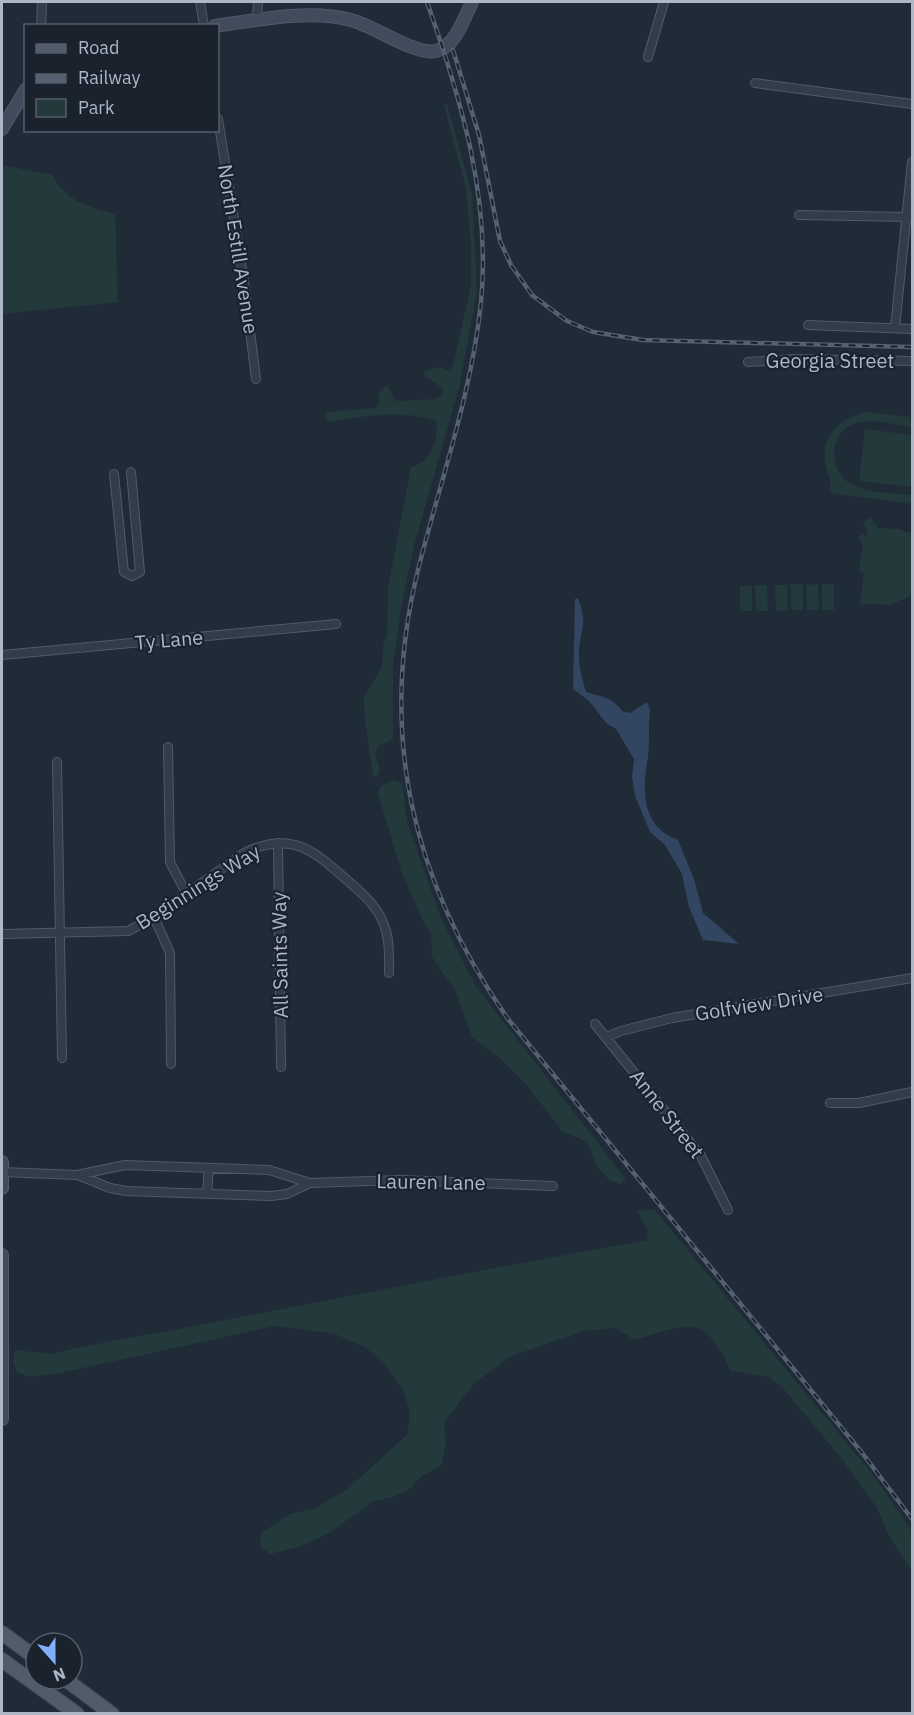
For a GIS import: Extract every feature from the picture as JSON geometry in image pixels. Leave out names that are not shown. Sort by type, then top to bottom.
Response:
[{"type":"main road","points":[[2,1633],[24,1649]]},
{"type":"main road","points":[[2,1660],[77,1713]]},
{"type":"main road","points":[[82,1691],[112,1713]]},
{"type":"street","points":[[41,24],[42,2]]},
{"type":"street","points":[[200,2],[204,24]]},
{"type":"street","points":[[257,20],[258,2]]},
{"type":"street","points":[[219,25],[309,16],[341,18],[372,27],[416,49],[430,52],[450,44],[472,2]]},
{"type":"street","points":[[648,57],[664,2]]},
{"type":"street","points":[[755,83],[912,104]]},
{"type":"street","points":[[2,129],[24,92]]},
{"type":"street","name":"North Estill Avenue","points":[[219,125],[244,282],[256,379]]},
{"type":"street","points":[[895,328],[910,217],[912,162]]},
{"type":"street","points":[[800,215],[910,217]]},
{"type":"street","points":[[807,326],[912,329]]},
{"type":"street","name":"Georgia Street","points":[[748,362],[794,359],[912,362]]},
{"type":"street","points":[[114,474],[123,572],[132,576],[140,572],[131,472]]},
{"type":"street","name":"Ty Lane","points":[[2,655],[336,624]]},
{"type":"street","points":[[168,747],[170,862],[186,893]]},
{"type":"street","points":[[57,762],[62,1058]]},
{"type":"street","name":"Beginnings Way","points":[[2,934],[128,931],[154,917],[244,853],[256,847],[278,843],[314,851],[371,901],[386,931],[389,973]]},
{"type":"street","name":"All Saints Way","points":[[278,843],[281,1067]]},
{"type":"street","points":[[154,917],[170,953],[171,1064]]},
{"type":"street","name":"Golfview Drive","points":[[607,1037],[621,1030],[672,1017],[912,978]]},
{"type":"street","name":"Anne Street","points":[[595,1024],[701,1156],[728,1210]]},
{"type":"street","points":[[830,1103],[859,1102],[912,1092]]},
{"type":"street","points":[[2,1162],[2,1188]]},
{"type":"street","name":"Lauren Lane","points":[[2,1172],[77,1175],[125,1165],[269,1170],[310,1183],[400,1180],[552,1186]]},
{"type":"street","points":[[207,1193],[209,1168]]},
{"type":"street","name":"Lauren Lane","points":[[77,1175],[118,1190],[271,1196],[287,1194],[310,1183]]},
{"type":"street","points":[[2,1255],[2,1419]]},
{"type":"green space","points":[[447,104],[472,194],[477,292],[459,388],[414,546],[402,603],[393,664],[393,739],[378,746],[375,754],[380,771],[376,778],[373,775],[364,697],[382,667],[383,646],[387,634],[388,588],[411,467],[428,457],[435,442],[437,425],[436,421],[423,417],[396,414],[329,422],[325,417],[328,412],[376,408],[379,403],[379,392],[385,387],[388,387],[396,401],[436,399],[443,394],[442,388],[424,375],[425,371],[439,367],[449,370],[453,366],[471,285],[471,244],[466,188],[444,105]]},
{"type":"green space","points":[[2,165],[53,175],[63,191],[71,197],[88,206],[115,214],[118,302],[2,314]]},
{"type":"green space","points":[[865,412],[912,417],[912,427],[870,421],[857,423],[847,428],[839,435],[835,445],[834,455],[840,474],[847,482],[863,489],[912,495],[912,504],[830,493],[830,479],[825,462],[826,443],[834,429],[841,423]]},
{"type":"green space","points":[[865,429],[912,435],[912,487],[859,481]]},
{"type":"green space","points":[[870,517],[878,528],[901,529],[912,533],[912,595],[890,605],[860,604],[864,573],[859,572],[863,543],[858,538],[862,534],[866,536],[868,530],[862,523]]},
{"type":"green space","points":[[791,584],[803,584],[803,610],[791,610]]},
{"type":"green space","points":[[818,584],[819,610],[807,610],[806,585]]},
{"type":"green space","points":[[822,584],[834,584],[834,610],[822,610]]},
{"type":"green space","points":[[755,585],[767,585],[768,611],[756,611]]},
{"type":"green space","points":[[775,585],[787,585],[788,610],[776,611]]},
{"type":"green space","points":[[740,586],[752,586],[752,611],[740,611]]},
{"type":"green space","points":[[393,780],[402,783],[407,821],[440,916],[475,985],[626,1179],[620,1184],[609,1180],[597,1166],[587,1142],[562,1131],[527,1085],[502,1060],[472,1037],[456,992],[432,957],[431,933],[424,923],[401,871],[378,793],[381,786]]},
{"type":"green space","points":[[654,1209],[874,1476],[912,1531],[912,1571],[890,1538],[877,1508],[842,1459],[782,1387],[769,1377],[731,1371],[712,1339],[703,1331],[693,1327],[682,1327],[635,1340],[615,1328],[584,1331],[509,1357],[475,1383],[444,1422],[446,1445],[441,1466],[422,1476],[411,1488],[393,1497],[374,1501],[329,1533],[299,1547],[270,1554],[260,1546],[261,1533],[290,1514],[315,1508],[346,1490],[407,1435],[410,1414],[403,1389],[386,1366],[365,1347],[335,1334],[275,1326],[60,1373],[30,1377],[17,1372],[13,1362],[15,1350],[51,1354],[647,1240],[648,1231],[637,1211]]},
{"type":"water","points":[[578,598],[583,619],[579,660],[586,692],[610,700],[622,711],[630,713],[647,702],[650,710],[645,794],[651,817],[666,834],[678,840],[694,879],[703,913],[739,944],[703,940],[689,907],[682,874],[665,845],[650,832],[635,796],[632,777],[634,759],[616,729],[607,724],[589,701],[573,689],[575,599]]},
{"type":"railway","points":[[427,2],[462,112],[470,149],[482,225],[483,263],[481,302],[471,369],[419,566],[407,627],[402,687],[403,746],[411,803],[426,858],[447,913],[475,966],[508,1019],[863,1454],[912,1519]]},
{"type":"railway","points":[[453,50],[479,135],[500,241],[511,265],[532,295],[567,321],[593,332],[643,340],[912,347]]}]
